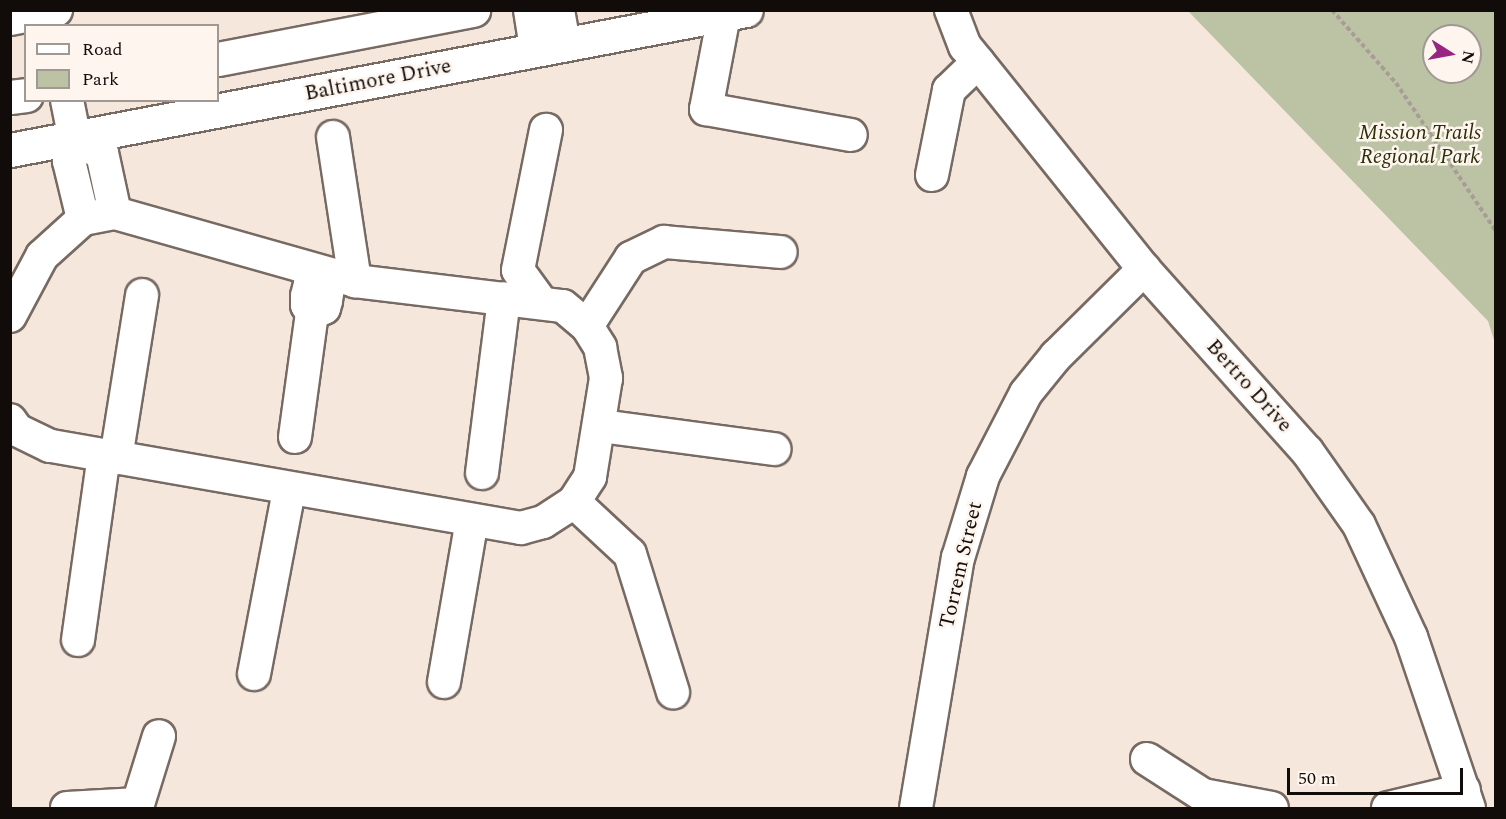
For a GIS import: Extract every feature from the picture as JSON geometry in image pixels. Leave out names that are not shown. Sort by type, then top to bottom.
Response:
[{"type":"main road","points":[[219,59],[473,10]]},
{"type":"main road","name":"Baltimore Drive","points":[[10,150],[75,140],[550,46],[735,13]]},
{"type":"street","points":[[10,19],[56,10]]},
{"type":"street","points":[[530,10],[550,46]]},
{"type":"street","points":[[550,46],[558,10]]},
{"type":"street","name":"Bertro Drive","points":[[951,10],[965,46],[1144,269],[1306,451],[1359,525],[1411,637],[1467,799]]},
{"type":"street","points":[[735,13],[706,109],[851,135]]},
{"type":"street","points":[[932,175],[949,90],[978,62]]},
{"type":"street","points":[[67,102],[75,140],[69,161],[83,219]]},
{"type":"street","points":[[541,302],[519,270],[546,130]]},
{"type":"street","points":[[333,137],[355,281]]},
{"type":"street","points":[[75,140],[102,153],[115,213]]},
{"type":"street","points":[[10,316],[42,256],[83,219],[115,213],[355,281],[563,306],[587,326],[600,347],[606,378],[601,426],[590,477],[574,502],[543,522],[521,528],[289,490],[50,446],[13,428]]},
{"type":"street","points":[[587,326],[631,258],[664,242],[781,252]]},
{"type":"street","name":"Torrem Street","points":[[916,808],[958,558],[983,477],[1026,393],[1056,356],[1144,269]]},
{"type":"street","points":[[296,437],[312,313],[307,305],[310,284],[324,274]]},
{"type":"street","points":[[78,640],[110,457],[142,295]]},
{"type":"street","points":[[482,473],[504,298]]},
{"type":"street","points":[[601,426],[774,449]]},
{"type":"street","points":[[254,674],[289,490]]},
{"type":"street","points":[[574,502],[630,554],[673,692]]},
{"type":"street","points":[[444,682],[472,520]]},
{"type":"street","points":[[67,808],[138,804],[159,736]]},
{"type":"street","points":[[1148,759],[1203,795],[1272,808]]},
{"type":"street","points":[[1388,808],[1467,799]]},
{"type":"path","points":[[1332,10],[1396,83],[1496,231]]},
{"type":"green space","name":"Mission Trails Regional Park","points":[[1188,11],[1495,11],[1495,343],[1488,321]]}]
